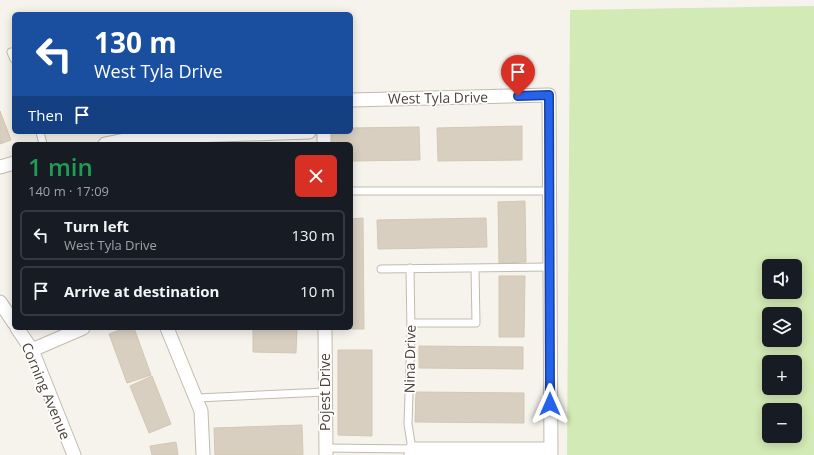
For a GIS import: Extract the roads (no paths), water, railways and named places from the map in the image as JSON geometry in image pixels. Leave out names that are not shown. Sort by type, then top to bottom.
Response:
[{"type":"street","name":"West Tyla Drive","points":[[353,100],[549,95],[549,191]]},
{"type":"street","points":[[115,142],[134,138],[224,137],[276,134]]},
{"type":"street","points":[[0,167],[12,164]]},
{"type":"street","points":[[411,452],[551,452],[549,191]]},
{"type":"street","points":[[0,302],[12,320]]},
{"type":"street","name":"Corning Avenue","points":[[18,330],[32,350],[74,455]]},
{"type":"street","points":[[32,350],[78,330]]},
{"type":"street","points":[[168,330],[197,398],[201,411],[203,455]]},
{"type":"street","name":"Pojest Drive","points":[[325,330],[326,452]]},
{"type":"lane","points":[[353,191],[549,191]]},
{"type":"lane","points":[[381,269],[550,267]]},
{"type":"lane","name":"Nina Drive","points":[[410,268],[411,323],[408,424],[411,452]]},
{"type":"lane","points":[[411,323],[476,323],[475,268]]},
{"type":"lane","points":[[197,398],[325,392]]},
{"type":"lane","points":[[326,452],[411,452]]}]
